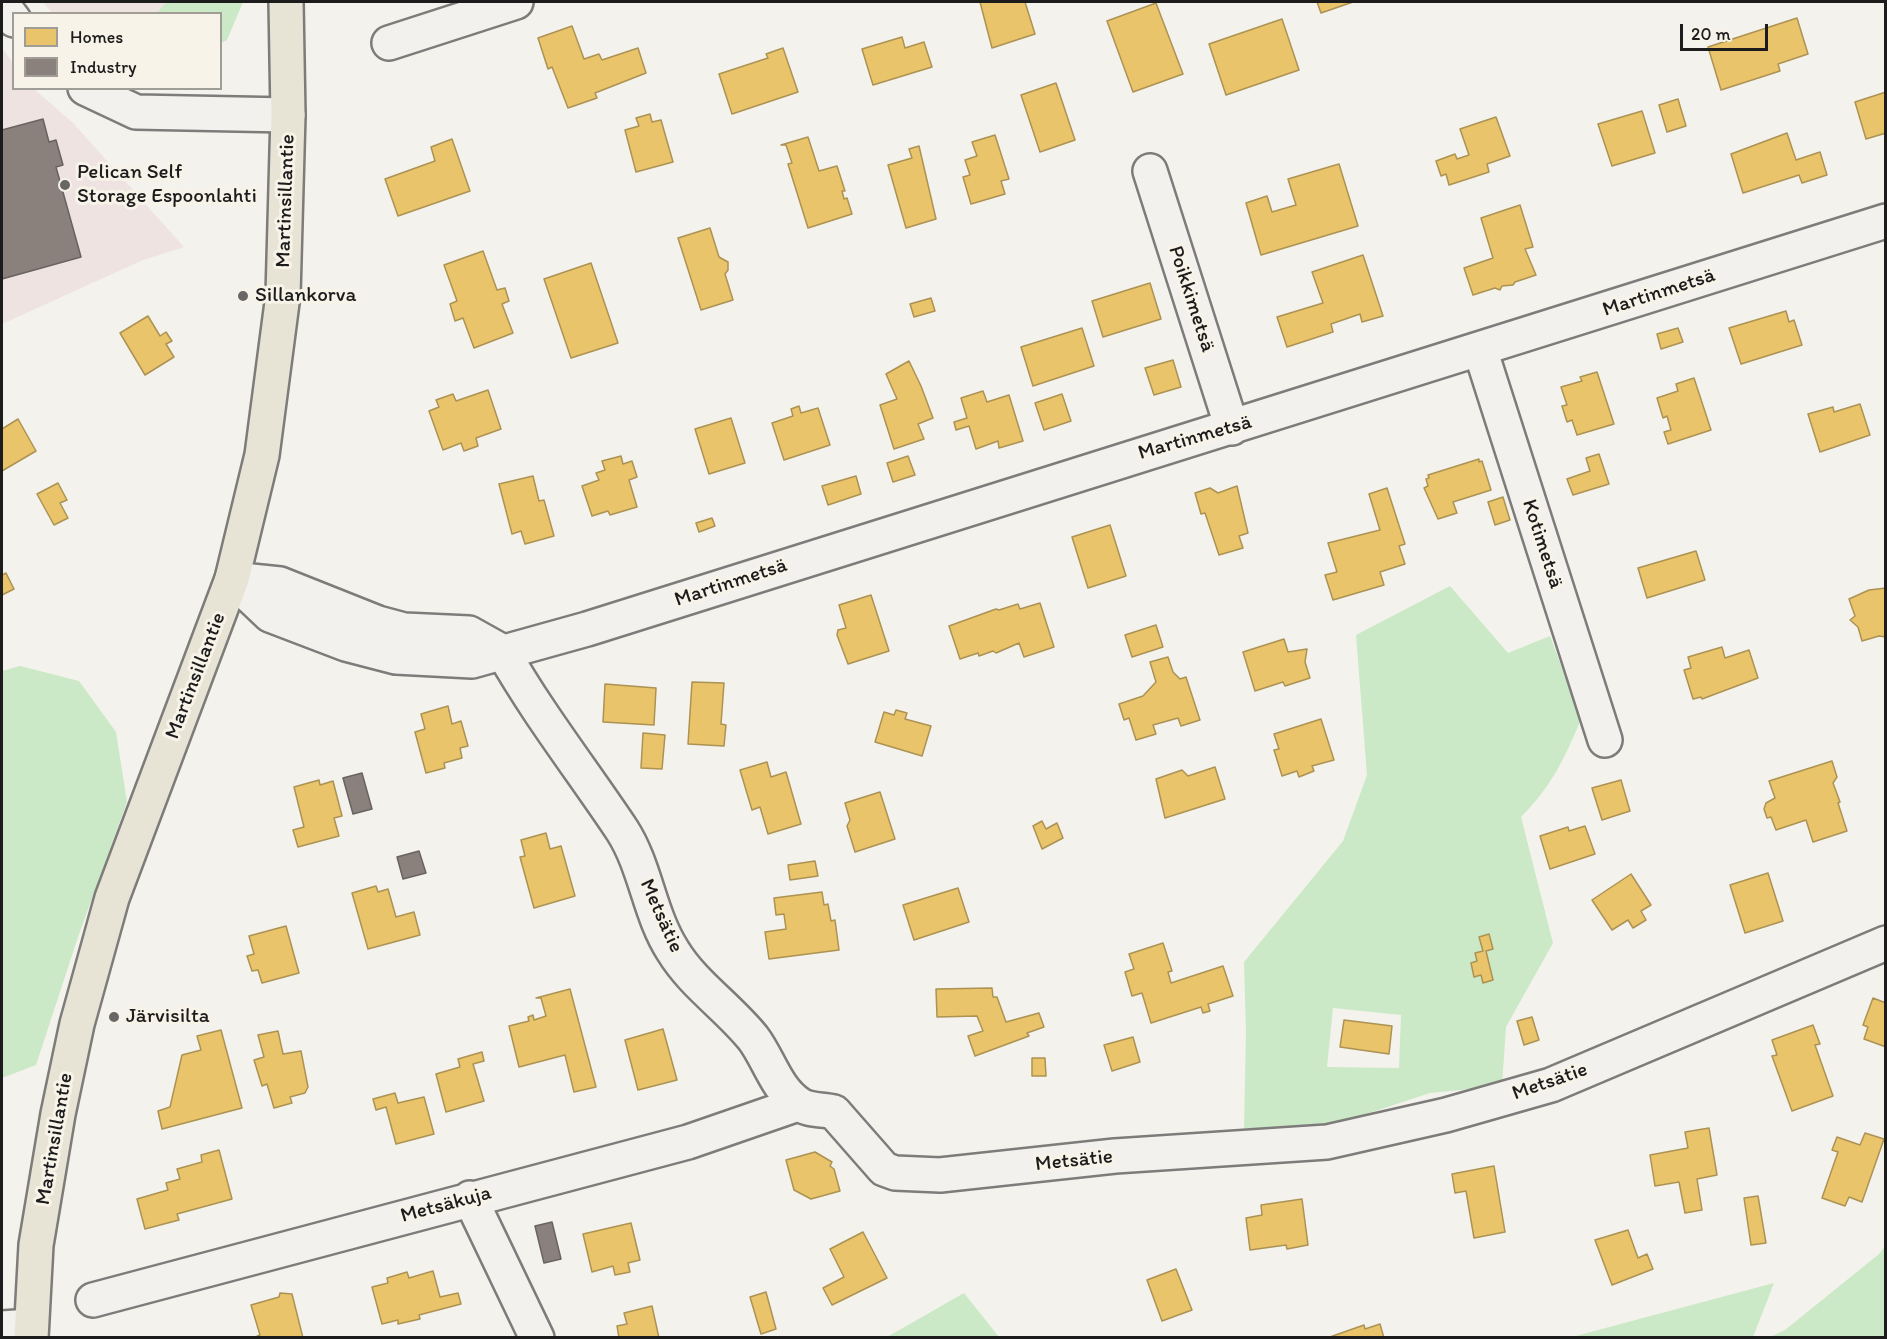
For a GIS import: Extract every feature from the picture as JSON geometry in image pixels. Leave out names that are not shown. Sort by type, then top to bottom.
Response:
[{"type":"main road","name":"Martinsillantie","points":[[21,1330],[58,1114],[77,1024],[112,898],[232,579],[262,455],[283,295],[288,115],[286,2]]},
{"type":"street","points":[[389,43],[516,2]]},
{"type":"street","points":[[2,4],[12,17]]},
{"type":"street","points":[[89,90],[136,112],[288,115]]},
{"type":"street","name":"Poikkimetsä","points":[[1150,171],[1232,428]]},
{"type":"street","name":"Martinmetsä","points":[[232,579],[270,615],[356,646],[396,657],[472,661],[587,629],[1886,221]]},
{"type":"street","name":"Kotimetsä","points":[[1480,349],[1605,740]]},
{"type":"street","name":"Metsätie","points":[[504,652],[521,684],[623,831],[639,862],[657,916],[673,951],[753,1039],[776,1078],[798,1104],[834,1112],[884,1169],[895,1173],[956,1174],[1115,1156],[1327,1142],[1446,1115],[1551,1085],[1886,942]]},
{"type":"street","name":"Metsäkuja","points":[[93,1300],[470,1198],[688,1142],[798,1104]]},
{"type":"street","points":[[470,1198],[537,1338]]},
{"type":"shaded area","points":[[43,2],[166,2],[158,12],[51,12]]},
{"type":"shaded area","name":"Pelican Self Storage Espoonlahti","points":[[2,48],[12,62],[12,90],[35,90],[74,124],[184,247],[143,260],[2,324]]},
{"type":"green space","points":[[166,2],[243,2],[227,40],[222,42],[222,12],[158,12]]},
{"type":"green space","points":[[1450,586],[1508,653],[1550,636],[1581,719],[1556,771],[1541,795],[1521,817],[1553,943],[1506,1027],[1502,1086],[1430,1093],[1339,1123],[1244,1129],[1246,1031],[1244,962],[1343,841],[1367,775],[1356,635]],"holes":[[[1333,1008],[1401,1015],[1399,1068],[1327,1067]]]},
{"type":"green space","points":[[20,666],[79,681],[116,732],[127,802],[78,937],[36,1065],[2,1078],[2,671]]},
{"type":"green space","points":[[1885,1246],[1885,1337],[1770,1337],[1785,1330],[1879,1254]]},
{"type":"green space","points":[[1774,1283],[1753,1337],[1572,1337]]},
{"type":"green space","points":[[964,1293],[999,1337],[887,1337]]},
{"type":"building: Homes","points":[[980,2],[1025,2],[1035,34],[992,48]]},
{"type":"building: Homes","points":[[1317,2],[1353,2],[1321,13]]},
{"type":"building: Homes","points":[[1156,3],[1183,74],[1133,92],[1107,21]]},
{"type":"building: Homes","points":[[1797,18],[1808,54],[1778,64],[1780,71],[1721,90],[1708,47]]},
{"type":"building: Homes","points":[[1282,19],[1299,70],[1226,95],[1209,44]]},
{"type":"building: Homes","points":[[572,26],[584,59],[599,54],[602,60],[638,48],[646,73],[595,93],[597,98],[568,108],[552,67],[548,69],[538,38]]},
{"type":"building: Homes","points":[[902,37],[905,48],[924,42],[932,67],[873,85],[862,49]]},
{"type":"building: Homes","points":[[783,48],[798,92],[732,114],[719,74],[768,58],[766,54]]},
{"type":"building: Homes","points":[[1056,83],[1075,140],[1040,152],[1021,95]]},
{"type":"building: Homes","points":[[1886,92],[1886,133],[1866,139],[1855,102]]},
{"type":"building: Homes","points":[[1678,99],[1686,126],[1667,132],[1659,105]]},
{"type":"building: Homes","points":[[1642,111],[1655,153],[1612,166],[1598,124]]},
{"type":"building: Homes","points":[[650,114],[652,122],[661,120],[673,162],[636,172],[625,130],[639,126],[636,118]]},
{"type":"building: Homes","points":[[1496,117],[1510,156],[1487,164],[1489,172],[1449,185],[1446,174],[1441,176],[1436,161],[1455,154],[1457,159],[1469,155],[1460,129]]},
{"type":"building: Homes","points":[[1787,133],[1796,160],[1820,152],[1827,175],[1802,183],[1799,175],[1743,193],[1731,154]]},
{"type":"building: Homes","points":[[995,135],[1009,179],[1001,181],[1005,194],[971,204],[963,177],[970,175],[965,160],[977,156],[972,142]]},
{"type":"building: Homes","points":[[808,137],[819,171],[837,166],[845,191],[842,191],[844,199],[847,198],[852,214],[808,228],[788,164],[792,163],[786,145],[781,145]]},
{"type":"building: Homes","points":[[452,139],[470,191],[398,216],[385,179],[435,161],[431,147]]},
{"type":"building: Homes","points":[[919,146],[936,219],[906,228],[888,165],[912,158],[909,149]]},
{"type":"building: Homes","points":[[1339,164],[1358,226],[1261,255],[1246,203],[1267,196],[1272,212],[1296,205],[1288,179]]},
{"type":"building: Homes","points":[[1520,205],[1533,247],[1525,249],[1536,275],[1515,282],[1513,285],[1502,286],[1500,290],[1495,288],[1473,295],[1464,268],[1493,258],[1481,218]]},
{"type":"building: Homes","points":[[710,228],[719,257],[728,262],[728,270],[725,274],[733,300],[701,310],[678,238]]},
{"type":"building: Homes","points":[[483,251],[497,290],[505,288],[509,301],[502,304],[513,333],[474,348],[463,318],[455,321],[450,304],[457,301],[444,265]]},
{"type":"building: Homes","points":[[1363,255],[1383,316],[1362,322],[1360,314],[1331,324],[1333,332],[1287,347],[1277,317],[1323,303],[1312,272]]},
{"type":"building: Homes","points":[[591,263],[618,343],[571,358],[544,279]]},
{"type":"building: Homes","points":[[1150,283],[1161,319],[1103,337],[1092,301]]},
{"type":"building: Homes","points":[[931,298],[935,311],[914,317],[910,304]]},
{"type":"building: Homes","points":[[1786,311],[1789,322],[1794,320],[1802,345],[1741,364],[1729,328]]},
{"type":"building: Homes","points":[[148,316],[160,336],[166,332],[172,341],[166,344],[174,357],[145,375],[120,333]]},
{"type":"building: Homes","points":[[1082,328],[1094,366],[1033,386],[1021,347]]},
{"type":"building: Homes","points":[[1678,328],[1683,342],[1661,349],[1657,334]]},
{"type":"building: Homes","points":[[1173,360],[1181,387],[1154,395],[1145,368]]},
{"type":"building: Homes","points":[[909,361],[933,418],[918,424],[924,439],[894,449],[880,405],[897,399],[886,374]]},
{"type":"building: Homes","points":[[1597,372],[1614,424],[1577,435],[1572,420],[1567,422],[1562,406],[1567,405],[1561,387],[1582,381],[1580,377]]},
{"type":"building: Homes","points":[[1694,378],[1711,430],[1668,444],[1664,432],[1671,430],[1667,416],[1663,418],[1657,398],[1678,391],[1676,384]]},
{"type":"building: Homes","points":[[488,390],[501,429],[476,438],[478,446],[464,451],[461,443],[443,450],[429,411],[439,407],[436,400],[453,394],[456,401]]},
{"type":"building: Homes","points":[[983,391],[987,402],[1009,395],[1023,441],[999,448],[998,441],[976,449],[969,426],[956,430],[954,422],[967,418],[961,398]]},
{"type":"building: Homes","points":[[1062,394],[1071,421],[1044,430],[1035,403]]},
{"type":"building: Homes","points":[[1860,404],[1870,435],[1820,452],[1808,414],[1833,407],[1834,412]]},
{"type":"building: Homes","points":[[799,406],[801,413],[818,408],[830,445],[784,460],[772,423],[793,416],[791,409]]},
{"type":"building: Homes","points":[[731,418],[745,463],[709,474],[695,429]]},
{"type":"building: Homes","points":[[18,419],[36,451],[2,471],[2,429]]},
{"type":"building: Homes","points":[[1599,454],[1609,484],[1573,495],[1567,479],[1590,471],[1586,458]]},
{"type":"building: Homes","points":[[621,456],[623,464],[632,461],[637,477],[629,480],[637,507],[610,515],[608,511],[592,516],[582,486],[599,480],[596,473],[605,470],[602,461]]},
{"type":"building: Homes","points":[[908,456],[915,475],[893,482],[887,463]]},
{"type":"building: Homes","points":[[1479,459],[1479,462],[1482,461],[1491,490],[1453,502],[1457,513],[1438,519],[1424,488],[1428,486],[1426,479],[1429,478],[1428,475]]},
{"type":"building: Homes","points":[[533,476],[539,501],[544,500],[554,536],[525,544],[521,531],[512,534],[499,484]]},
{"type":"building: Homes","points":[[856,476],[861,494],[828,505],[822,486]]},
{"type":"building: Homes","points":[[58,483],[67,500],[60,503],[68,518],[54,525],[37,494]]},
{"type":"building: Homes","points":[[1237,486],[1248,533],[1239,536],[1243,548],[1219,555],[1205,513],[1201,514],[1195,493],[1210,488],[1218,493]]},
{"type":"building: Homes","points":[[1387,488],[1405,544],[1399,546],[1405,564],[1380,572],[1384,585],[1333,600],[1325,575],[1337,572],[1328,543],[1380,530],[1369,494]]},
{"type":"building: Homes","points":[[1503,497],[1510,520],[1495,525],[1488,502]]},
{"type":"building: Homes","points":[[712,518],[715,526],[699,532],[696,523]]},
{"type":"building: Homes","points":[[1110,525],[1126,576],[1088,588],[1072,537]]},
{"type":"building: Homes","points":[[1696,551],[1705,580],[1647,598],[1638,568]]},
{"type":"building: Homes","points":[[6,573],[14,589],[2,595],[2,575]]},
{"type":"building: Homes","points":[[1886,588],[1886,637],[1879,636],[1862,641],[1858,627],[1850,620],[1855,616],[1849,599],[1869,590]]},
{"type":"building: Homes","points":[[871,595],[889,651],[848,664],[837,635],[838,630],[846,628],[839,605]]},
{"type":"building: Homes","points":[[1040,603],[1054,647],[1024,657],[1019,643],[996,653],[993,651],[979,656],[978,653],[960,659],[949,626],[996,609],[1018,604],[1020,609]]},
{"type":"building: Homes","points":[[1156,625],[1163,647],[1132,657],[1125,635]]},
{"type":"building: Homes","points":[[1284,639],[1288,652],[1307,649],[1305,662],[1310,678],[1285,686],[1283,682],[1255,691],[1243,652]]},
{"type":"building: Homes","points":[[1722,647],[1725,658],[1749,650],[1758,678],[1702,699],[1701,697],[1693,699],[1684,670],[1691,668],[1688,657]]},
{"type":"building: Homes","points":[[1168,657],[1173,672],[1180,679],[1186,677],[1200,720],[1181,726],[1178,718],[1153,725],[1156,734],[1136,740],[1129,718],[1124,720],[1119,704],[1143,696],[1156,682],[1150,662]]},
{"type":"building: Homes","points":[[692,682],[724,683],[721,724],[726,725],[724,746],[688,744]]},
{"type":"building: Homes","points":[[605,684],[656,688],[654,725],[603,722]]},
{"type":"building: Homes","points":[[448,706],[452,724],[461,721],[468,746],[460,748],[462,758],[444,763],[445,768],[426,773],[415,732],[425,729],[421,714]]},
{"type":"building: Homes","points":[[896,710],[907,713],[905,719],[931,726],[922,756],[875,742],[884,712],[894,715]]},
{"type":"building: Homes","points":[[1321,719],[1334,760],[1312,766],[1314,771],[1299,777],[1297,771],[1282,776],[1274,750],[1279,749],[1274,734]]},
{"type":"building: Homes","points":[[643,733],[665,735],[662,769],[641,768]]},
{"type":"building: Homes","points":[[1832,761],[1837,777],[1833,783],[1847,831],[1813,842],[1806,820],[1776,830],[1771,817],[1767,818],[1764,809],[1766,803],[1775,798],[1769,781]]},
{"type":"building: Homes","points":[[767,762],[771,777],[786,772],[801,824],[768,834],[760,807],[752,810],[740,770]]},
{"type":"building: Homes","points":[[1215,767],[1225,799],[1165,818],[1156,779],[1182,770],[1188,776]]},
{"type":"building: Homes","points":[[319,780],[320,785],[333,781],[342,816],[334,818],[339,836],[298,847],[293,830],[304,827],[294,787]]},
{"type":"building: Homes","points":[[1621,780],[1630,811],[1602,820],[1592,788]]},
{"type":"building: Homes","points":[[880,792],[895,839],[855,852],[847,826],[850,820],[845,803]]},
{"type":"building: Homes","points":[[1042,821],[1046,829],[1057,823],[1063,838],[1042,849],[1033,826]]},
{"type":"building: Homes","points":[[1585,826],[1595,854],[1550,869],[1540,836],[1568,827],[1569,831]]},
{"type":"building: Homes","points":[[546,833],[550,849],[561,846],[575,896],[534,908],[520,857],[525,856],[521,840]]},
{"type":"building: Homes","points":[[815,861],[818,876],[790,880],[788,865]]},
{"type":"building: Homes","points":[[1768,873],[1783,921],[1745,933],[1730,885]]},
{"type":"building: Homes","points":[[1631,874],[1651,905],[1641,911],[1646,920],[1633,928],[1628,920],[1612,930],[1592,900]]},
{"type":"building: Homes","points":[[376,886],[378,892],[388,889],[396,917],[414,912],[420,935],[368,949],[352,893]]},
{"type":"building: Homes","points":[[958,888],[969,922],[914,940],[903,905]]},
{"type":"building: Homes","points":[[822,892],[824,905],[828,904],[831,921],[835,920],[839,950],[769,959],[765,932],[786,929],[784,914],[776,915],[774,898]]},
{"type":"building: Homes","points":[[286,926],[299,973],[262,983],[258,970],[252,971],[247,956],[254,954],[249,936]]},
{"type":"building: Homes","points":[[1489,934],[1493,949],[1486,951],[1493,980],[1483,983],[1481,975],[1474,977],[1471,963],[1477,961],[1475,953],[1483,951],[1479,937]]},
{"type":"building: Homes","points":[[1163,943],[1172,971],[1168,972],[1171,983],[1223,966],[1233,996],[1208,1004],[1210,1011],[1203,1013],[1201,1007],[1151,1023],[1142,993],[1132,996],[1125,972],[1134,969],[1129,954]]},
{"type":"building: Homes","points":[[992,988],[993,997],[997,997],[1006,1022],[1039,1013],[1044,1027],[1027,1033],[1029,1036],[975,1056],[968,1036],[983,1031],[977,1016],[937,1017],[936,989]]},
{"type":"building: Homes","points":[[570,989],[596,1087],[574,1092],[565,1055],[519,1067],[509,1026],[529,1021],[528,1017],[533,1015],[534,1020],[546,1016],[541,998],[536,998]]},
{"type":"building: Homes","points":[[1873,998],[1886,1003],[1886,1047],[1864,1039],[1868,1027],[1863,1025]]},
{"type":"building: Homes","points":[[1532,1017],[1539,1040],[1524,1045],[1517,1021]]},
{"type":"building: Homes","points":[[1344,1020],[1392,1026],[1389,1054],[1340,1047]]},
{"type":"building: Homes","points":[[1813,1025],[1820,1044],[1815,1045],[1833,1096],[1792,1111],[1772,1056],[1777,1055],[1772,1040]]},
{"type":"building: Homes","points":[[663,1029],[677,1080],[638,1090],[625,1040]]},
{"type":"building: Homes","points":[[221,1030],[242,1108],[162,1129],[158,1111],[170,1107],[182,1055],[201,1050],[197,1036]]},
{"type":"building: Homes","points":[[278,1031],[283,1054],[301,1051],[308,1087],[305,1093],[290,1097],[292,1103],[274,1108],[267,1084],[262,1086],[254,1060],[264,1057],[258,1035]]},
{"type":"building: Homes","points":[[1133,1037],[1140,1062],[1112,1071],[1104,1045]]},
{"type":"building: Homes","points":[[482,1052],[484,1061],[473,1064],[484,1101],[446,1112],[436,1074],[460,1067],[458,1059]]},
{"type":"building: Homes","points":[[1032,1058],[1045,1058],[1046,1076],[1032,1076]]},
{"type":"building: Homes","points":[[395,1093],[398,1103],[424,1097],[434,1134],[396,1144],[386,1107],[376,1110],[373,1099]]},
{"type":"building: Homes","points":[[1709,1128],[1717,1175],[1697,1179],[1702,1210],[1685,1213],[1679,1182],[1655,1186],[1650,1155],[1688,1148],[1685,1132]]},
{"type":"building: Homes","points":[[1865,1133],[1884,1139],[1862,1202],[1849,1197],[1845,1206],[1822,1198],[1838,1152],[1832,1150],[1837,1137],[1860,1145]]},
{"type":"building: Homes","points":[[219,1150],[232,1199],[177,1214],[179,1220],[145,1229],[137,1199],[168,1190],[166,1183],[180,1179],[177,1169],[202,1162],[201,1155]]},
{"type":"building: Homes","points":[[815,1152],[832,1162],[830,1166],[834,1169],[840,1191],[811,1199],[794,1190],[786,1160]]},
{"type":"building: Homes","points":[[1494,1166],[1505,1232],[1474,1238],[1466,1191],[1455,1193],[1452,1174]]},
{"type":"building: Homes","points":[[1758,1196],[1766,1243],[1751,1245],[1744,1198]]},
{"type":"building: Homes","points":[[1302,1199],[1308,1245],[1287,1249],[1286,1245],[1250,1250],[1246,1218],[1262,1215],[1261,1205]]},
{"type":"building: Homes","points":[[631,1223],[640,1260],[628,1263],[630,1272],[615,1275],[613,1266],[592,1272],[583,1234]]},
{"type":"building: Homes","points":[[1628,1230],[1638,1258],[1647,1254],[1653,1269],[1612,1285],[1595,1240]]},
{"type":"building: Homes","points":[[863,1232],[887,1278],[832,1305],[823,1288],[844,1277],[830,1249]]},
{"type":"building: Homes","points":[[1176,1269],[1192,1310],[1162,1321],[1147,1280]]},
{"type":"building: Homes","points":[[433,1271],[440,1297],[458,1293],[461,1304],[419,1315],[420,1319],[398,1324],[398,1320],[382,1324],[372,1287],[388,1283],[387,1278],[407,1272],[409,1278]]},
{"type":"building: Homes","points":[[766,1292],[776,1329],[761,1334],[750,1297]]},
{"type":"building: Homes","points":[[280,1293],[292,1294],[303,1338],[253,1338],[260,1335],[251,1305],[279,1297]]},
{"type":"building: Homes","points":[[652,1306],[659,1338],[619,1338],[617,1326],[627,1324],[624,1313]]},
{"type":"building: Homes","points":[[1380,1324],[1384,1338],[1327,1338],[1364,1325],[1365,1329]]},
{"type":"building: Industry","points":[[43,119],[49,142],[56,140],[63,165],[56,167],[81,257],[2,279],[2,130]]},
{"type":"building: Industry","points":[[362,773],[372,809],[353,814],[343,778]]},
{"type":"building: Industry","points":[[419,851],[426,873],[403,879],[397,857]]},
{"type":"building: Industry","points":[[552,1222],[561,1259],[544,1263],[535,1226]]},
{"type":"place","name":"Pelican Self Storage Espoonlahti","points":[[65,185]]},
{"type":"place","name":"Sillankorva","points":[[243,296]]},
{"type":"place","name":"Järvisilta","points":[[114,1017]]}]
